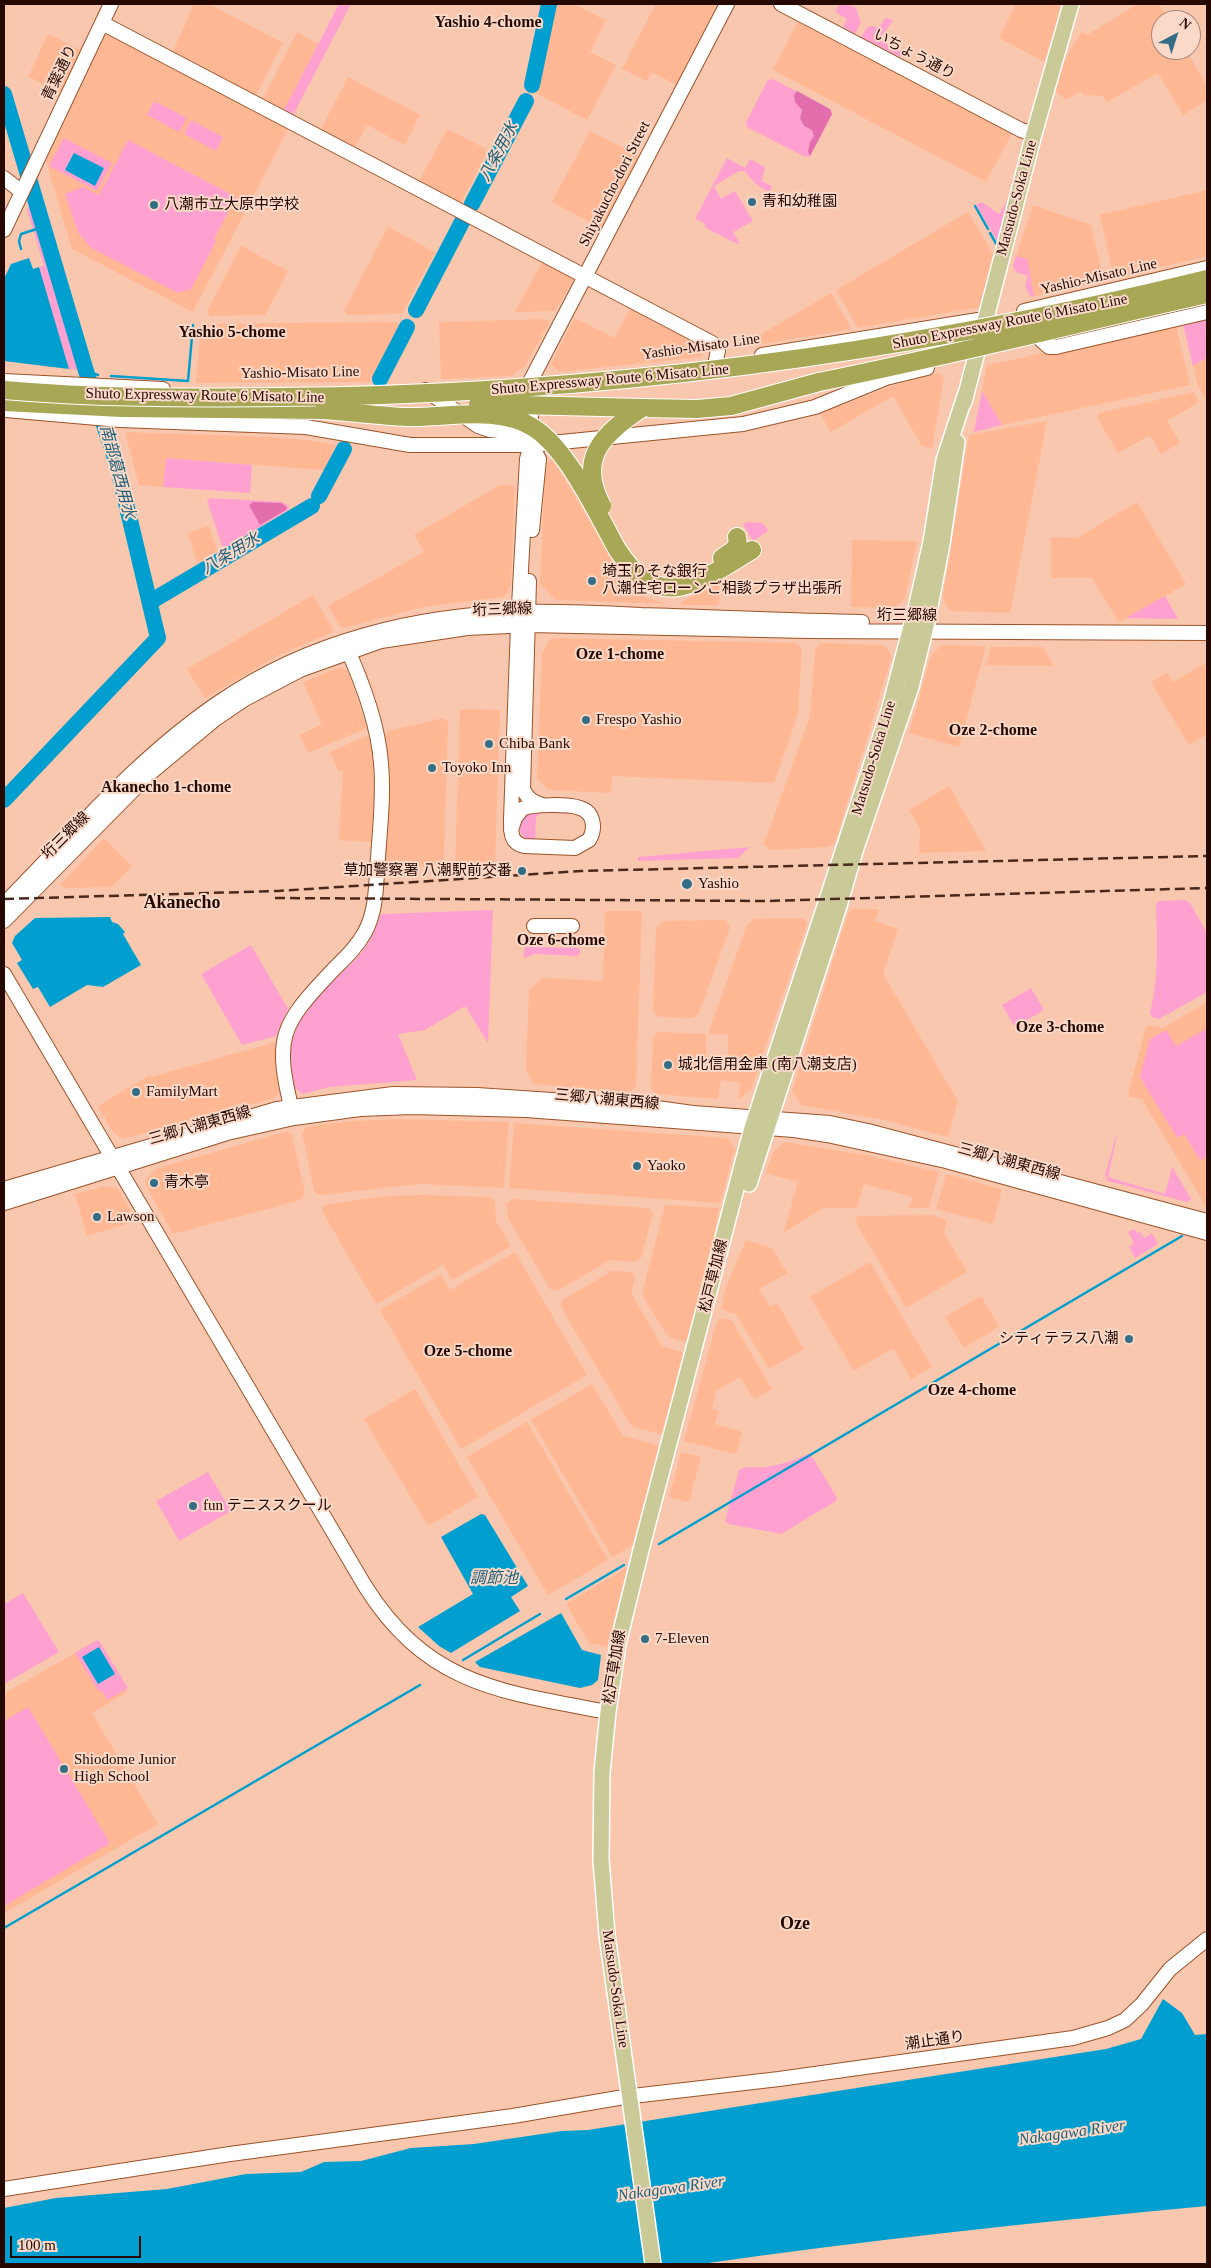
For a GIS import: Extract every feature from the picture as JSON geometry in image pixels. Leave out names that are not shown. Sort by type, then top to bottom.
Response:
[{"type":"highway","points":[[721,367],[1058,307],[1207,270]]},
{"type":"highway","name":"Shuto Expressway Route 6 Misato Line","points":[[4,390],[122,396],[359,397],[570,386],[933,339],[1091,308],[1207,279]]},
{"type":"highway","name":"Shuto Expressway Route 6 Misato Line","points":[[4,402],[132,408],[324,410],[473,404],[642,408],[697,398],[819,382],[979,352],[1026,335],[1207,294]]},
{"type":"highway","points":[[979,352],[1029,346],[1207,305]]},
{"type":"highway","points":[[642,408],[620,422],[602,440],[593,456],[592,464],[591,474],[600,502],[621,547],[626,563],[639,577],[649,584],[666,588],[684,586],[752,550]]},
{"type":"highway","points":[[324,410],[407,416],[492,416],[515,420],[533,428],[548,440],[563,457],[621,547],[652,574],[677,577],[696,572],[730,553],[738,545],[737,537]]},
{"type":"main road","name":"Matsudo-Soka Line","points":[[761,1123],[840,906],[855,851],[899,724],[918,627],[944,460],[979,352],[1034,134],[1071,4]]},
{"type":"main road","name":"松戸草加線","points":[[608,1712],[623,1619],[761,1123]]},
{"type":"main road","name":"Matsudo-Soka Line","points":[[608,1712],[602,1772],[601,1860],[607,1935],[653,2264]]},
{"type":"street","name":"青葉通り","points":[[4,230],[111,4]]},
{"type":"street","name":"Shiyakucho-dori Street","points":[[531,380],[727,4]]},
{"type":"street","name":"いちょう通り","points":[[780,4],[1021,130],[1034,134]]},
{"type":"street","points":[[102,22],[712,343],[718,351],[721,367]]},
{"type":"street","points":[[4,178],[22,192]]},
{"type":"street","name":"Yashio-Misato Line","points":[[4,382],[192,391],[422,387],[721,367],[821,344],[988,318],[1207,270]]},
{"type":"street","points":[[4,410],[120,420],[306,427],[410,445],[531,445],[743,424],[815,407],[886,378],[979,352],[1041,340],[1207,300]]},
{"type":"street","points":[[1041,340],[1050,347],[1056,346],[1207,312]]},
{"type":"street","points":[[531,380],[531,445],[527,460],[523,618],[523,789],[531,801],[545,806]]},
{"type":"street","points":[[422,387],[478,426],[490,430],[523,434],[531,445]]},
{"type":"street","name":"垳三郷線","points":[[4,904],[142,765],[194,720],[223,700],[274,670],[426,621],[456,616],[1207,633]]},
{"type":"street","points":[[511,830],[515,818],[527,806],[579,807],[585,810],[591,817],[593,826],[589,840],[575,848],[524,846],[514,840],[511,830],[523,618]]},
{"type":"street","points":[[293,1112],[283,1070],[282,1054],[287,1028],[300,1005],[358,943],[365,932],[373,908],[382,782],[381,763],[375,728],[346,646]]},
{"type":"street","name":"垳三郷線","points":[[4,922],[150,774],[201,730],[230,708],[346,646]]},
{"type":"street","points":[[534,926],[572,926]]},
{"type":"street","points":[[4,974],[365,1586],[387,1618],[407,1639],[441,1665],[479,1684],[608,1712]]},
{"type":"street","name":"三郷八潮東西線","points":[[4,1189],[227,1133],[293,1112],[503,1102],[761,1123],[830,1123],[868,1131],[1207,1221]]},
{"type":"street","name":"三郷八潮東西線","points":[[761,1123],[827,1135],[946,1161],[1207,1233]]},
{"type":"street","name":"三郷八潮東西線","points":[[4,1203],[116,1162]]},
{"type":"street","name":"潮止通り","points":[[4,2189],[221,2156],[513,2116],[631,2102],[779,2079],[1021,2046],[1093,2033],[1116,2025],[1133,2013],[1170,1969],[1207,1938]]},
{"type":"shaded area","points":[[194,4],[209,4],[283,43],[255,97],[172,53]]},
{"type":"shaded area","points":[[339,4],[351,4],[292,117],[283,112]]},
{"type":"shaded area","points":[[551,4],[574,4],[606,20],[590,52],[616,65],[587,120],[532,91]]},
{"type":"shaded area","points":[[656,4],[719,4],[676,85],[652,72],[647,81],[622,69]]},
{"type":"shaded area","points":[[839,4],[847,4],[856,8],[861,22],[855,34],[843,27],[847,19],[835,12]]},
{"type":"shaded area","points":[[1016,4],[1064,4],[1047,63],[999,38]]},
{"type":"shaded area","points":[[1138,4],[1159,4],[1163,10],[1151,10],[1151,60],[1192,60],[1207,86],[1207,100],[1183,115],[1158,73],[1107,102],[1103,96],[1084,95],[1081,91],[1066,100],[1055,91],[1062,65],[1082,31],[1087,35]]},
{"type":"shaded area","points":[[885,18],[893,20],[879,40],[902,52],[900,57],[861,37],[868,26],[880,27]]},
{"type":"shaded area","points":[[798,22],[1012,133],[986,182],[773,70]]},
{"type":"shaded area","points":[[297,32],[318,44],[283,112],[262,101]]},
{"type":"shaded area","points":[[48,34],[81,50],[61,92],[28,77]]},
{"type":"shaded area","name":"八潮市立大原中学校","points":[[105,35],[114,35],[286,125],[288,129],[193,312],[72,249],[46,161]]},
{"type":"shaded area","points":[[348,77],[420,115],[405,145],[367,125],[354,149],[320,131]]},
{"type":"shaded area","points":[[773,79],[830,109],[832,114],[810,156],[805,157],[747,127],[746,122],[768,80]]},
{"type":"shaded area","points":[[797,91],[830,109],[832,114],[810,156],[808,152],[810,142],[814,136],[812,130],[804,126],[800,118],[802,110],[795,102],[794,95]]},
{"type":"shaded area","points":[[154,101],[187,118],[179,132],[147,115]]},
{"type":"shaded area","points":[[191,120],[223,137],[216,151],[184,134]]},
{"type":"shaded area","points":[[447,129],[488,150],[460,204],[418,183]]},
{"type":"shaded area","points":[[590,131],[639,156],[601,228],[552,202]]},
{"type":"shaded area","points":[[64,138],[112,163],[97,191],[49,166]]},
{"type":"shaded area","points":[[128,140],[236,197],[191,289],[178,293],[91,248],[78,232],[65,194],[83,187],[99,195]]},
{"type":"shaded area","points":[[727,158],[745,168],[750,159],[765,167],[762,181],[772,186],[769,192],[750,178],[745,171],[739,171],[714,186],[721,199],[735,191],[753,221],[733,232],[739,242],[737,244],[704,227],[706,224],[695,219]]},
{"type":"shaded area","points":[[1207,190],[1207,256],[1114,279],[1100,215]]},
{"type":"shaded area","points":[[31,201],[81,370],[69,369],[39,267],[44,266],[27,210]]},
{"type":"shaded area","points":[[1007,201],[1010,202],[999,244],[976,205],[982,202],[999,214]]},
{"type":"shaded area","points":[[1033,205],[1091,225],[1104,281],[1031,297],[1025,286],[1028,276],[1016,272],[1013,266]]},
{"type":"shaded area","points":[[968,212],[995,257],[982,307],[858,328],[836,290]]},
{"type":"shaded area","points":[[388,227],[435,252],[402,314],[347,315],[344,311]]},
{"type":"shaded area","points":[[241,246],[288,271],[265,315],[210,316],[207,311]]},
{"type":"shaded area","points":[[1016,256],[1027,259],[1034,296],[1031,297],[1025,286],[1028,276],[1016,272],[1013,266]]},
{"type":"shaded area","points":[[542,262],[574,279],[555,311],[515,312]]},
{"type":"shaded area","points":[[831,293],[852,329],[738,348]]},
{"type":"shaded area","points":[[632,305],[704,343],[701,357],[559,372],[551,364],[575,318],[615,338]]},
{"type":"shaded area","points":[[546,319],[549,323],[525,366],[512,376],[441,379],[439,322]]},
{"type":"shaded area","points":[[1207,319],[1207,357],[1193,366],[1183,324]]},
{"type":"shaded area","points":[[397,322],[399,326],[369,382],[196,383],[201,324]]},
{"type":"shaded area","points":[[1176,325],[1190,385],[1002,425],[982,391],[987,365]]},
{"type":"shaded area","points":[[1207,357],[1207,401],[1198,386],[1193,366]]},
{"type":"shaded area","points":[[939,373],[944,378],[932,448],[922,446],[893,396],[831,432],[820,413],[898,384]]},
{"type":"shaded area","points":[[982,391],[1002,425],[974,432],[974,431]]},
{"type":"shaded area","points":[[1194,392],[1199,402],[1167,421],[1180,443],[1161,454],[1150,435],[1118,453],[1097,417],[1099,413]]},
{"type":"shaded area","points":[[1047,421],[1010,613],[952,611],[946,607],[943,596],[969,435]]},
{"type":"shaded area","points":[[125,432],[266,437],[308,440],[336,445],[324,470],[166,458],[163,487],[139,485]]},
{"type":"shaded area","points":[[166,458],[252,465],[250,493],[163,487]]},
{"type":"shaded area","points":[[552,458],[629,587],[639,595],[667,604],[555,600],[540,584],[545,467]]},
{"type":"shaded area","points":[[500,485],[512,485],[515,487],[511,584],[508,592],[503,597],[423,607],[344,628],[340,627],[328,606],[424,552],[414,535]]},
{"type":"shaded area","points":[[210,498],[283,502],[289,506],[288,510],[226,547],[222,546],[207,501]]},
{"type":"shaded area","points":[[253,502],[281,503],[287,507],[286,510],[260,525],[249,505]]},
{"type":"shaded area","points":[[1137,502],[1186,584],[1122,621],[1118,621],[1092,578],[1051,578],[1051,537],[1077,538]]},
{"type":"shaded area","points":[[746,522],[763,523],[768,531],[753,541],[743,524]]},
{"type":"shaded area","points":[[209,526],[217,551],[197,563],[188,533]]},
{"type":"shaded area","points":[[852,540],[917,541],[905,598],[895,608],[851,607]]},
{"type":"shaded area","points":[[719,582],[719,605],[681,605],[681,602]]},
{"type":"shaded area","points":[[313,595],[333,629],[331,633],[279,655],[205,698],[187,669]]},
{"type":"shaded area","points":[[1165,596],[1178,619],[1126,618]]},
{"type":"shaded area","points":[[552,638],[796,643],[802,648],[798,714],[774,783],[612,776],[611,793],[548,790],[537,778],[542,653]]},
{"type":"shaded area","points":[[821,643],[884,645],[892,656],[835,843],[828,847],[770,850],[764,844],[810,716],[815,650]]},
{"type":"shaded area","points":[[942,645],[986,646],[959,747],[909,733],[931,655]]},
{"type":"shaded area","points":[[991,647],[1043,647],[1054,666],[986,665]]},
{"type":"shaded area","points":[[1207,662],[1207,734],[1189,745],[1151,682],[1167,673],[1173,682]]},
{"type":"shaded area","points":[[340,667],[348,671],[367,728],[308,753],[300,735],[322,724],[303,682]]},
{"type":"shaded area","points":[[460,709],[500,710],[495,864],[455,867]]},
{"type":"shaded area","points":[[443,718],[448,722],[444,860],[438,865],[390,868],[385,864],[390,790],[385,737],[389,731]]},
{"type":"shaded area","points":[[366,736],[370,739],[373,757],[374,794],[371,842],[339,840],[343,772],[338,770],[330,752]]},
{"type":"shaded area","points":[[949,786],[986,851],[919,853],[920,829],[909,810]]},
{"type":"shaded area","points":[[533,809],[580,814],[541,813],[536,817],[535,841],[526,840],[520,832],[519,820]]},
{"type":"shaded area","points":[[104,838],[132,866],[112,887],[64,888],[60,885]]},
{"type":"shaded area","points":[[750,847],[738,858],[638,861],[638,857]]},
{"type":"shaded area","points":[[1186,900],[1190,903],[1207,933],[1207,992],[1159,1019],[1152,1017],[1150,1013],[1156,972],[1156,904],[1159,901]]},
{"type":"shaded area","points":[[852,909],[879,909],[875,921],[898,929],[883,974],[958,1101],[948,1137],[884,1120],[801,1105],[792,1091],[848,913]]},
{"type":"shaded area","points":[[493,910],[488,1043],[465,1006],[425,1030],[398,1034],[417,1080],[330,1087],[302,1094],[295,1088],[291,1053],[296,1029],[311,1005],[365,948],[381,914]]},
{"type":"shaded area","points":[[605,911],[642,911],[636,1086],[629,1093],[533,1084],[526,1069],[529,990],[542,978],[603,981]]},
{"type":"shaded area","points":[[802,918],[807,924],[751,1090],[738,1099],[740,1083],[721,1080],[718,1099],[656,1094],[651,1089],[653,1038],[658,1032],[706,1034],[706,1057],[725,1057],[728,1054],[728,1034],[708,1034],[747,925],[754,919]]},
{"type":"shaded area","points":[[725,920],[730,927],[699,1013],[693,1018],[659,1017],[653,1011],[656,928],[663,921]]},
{"type":"shaded area","points":[[251,945],[288,1009],[276,1036],[242,1045],[201,974]]},
{"type":"shaded area","points":[[525,947],[580,948],[580,954],[577,956],[534,954],[525,958],[523,956]]},
{"type":"shaded area","points":[[1031,988],[1044,1010],[1015,1027],[1002,1005]]},
{"type":"shaded area","points":[[1207,1002],[1207,1208],[1142,1099],[1130,1096],[1128,1093],[1146,1027],[1149,1025],[1163,1028]]},
{"type":"shaded area","points":[[1206,1029],[1207,1156],[1200,1160],[1184,1134],[1177,1138],[1140,1077],[1150,1039],[1166,1030],[1176,1046]]},
{"type":"shaded area","points":[[276,1042],[275,1053],[281,1091],[275,1098],[123,1139],[113,1132],[98,1106],[150,1075],[151,1077]]},
{"type":"shaded area","points":[[397,1119],[509,1122],[504,1188],[420,1184],[320,1195],[314,1191],[302,1133],[306,1127],[352,1121]]},
{"type":"shaded area","points":[[514,1123],[728,1138],[735,1149],[720,1203],[509,1188]]},
{"type":"shaded area","points":[[287,1131],[292,1135],[305,1194],[301,1200],[173,1234],[145,1184],[147,1178],[156,1169]]},
{"type":"shaded area","points":[[1116,1136],[1108,1177],[1165,1194],[1172,1167],[1191,1199],[1187,1202],[1108,1181],[1105,1175]]},
{"type":"shaded area","points":[[785,1142],[871,1156],[939,1172],[929,1208],[909,1208],[912,1197],[864,1184],[857,1208],[824,1208],[784,1232],[798,1182],[766,1173],[773,1152]]},
{"type":"shaded area","points":[[946,1174],[1002,1189],[993,1224],[936,1209]]},
{"type":"shaded area","points":[[105,1186],[118,1189],[137,1221],[87,1236],[75,1194]]},
{"type":"shaded area","points":[[385,1196],[490,1197],[495,1202],[496,1221],[511,1246],[452,1280],[443,1265],[376,1304],[322,1211],[324,1205]]},
{"type":"shaded area","points":[[512,1199],[649,1208],[653,1213],[641,1258],[635,1262],[610,1260],[557,1291],[550,1289],[508,1218],[507,1203]]},
{"type":"shaded area","points":[[665,1205],[719,1208],[706,1284],[691,1339],[685,1342],[671,1338],[666,1334],[643,1296]]},
{"type":"shaded area","points":[[931,1215],[947,1220],[944,1233],[967,1272],[906,1308],[855,1221],[858,1216]]},
{"type":"shaded area","points":[[1134,1229],[1137,1233],[1140,1232],[1144,1238],[1152,1233],[1158,1244],[1135,1258],[1129,1247],[1134,1243],[1128,1232]]},
{"type":"shaded area","points":[[746,1240],[772,1248],[787,1273],[759,1289],[770,1307],[777,1303],[804,1349],[769,1369],[736,1314],[724,1311],[721,1307],[726,1287]]},
{"type":"shaded area","points":[[515,1252],[587,1375],[461,1449],[380,1310],[441,1274],[450,1290]]},
{"type":"shaded area","points":[[870,1262],[932,1367],[911,1379],[893,1348],[854,1371],[810,1297]]},
{"type":"shaded area","points":[[612,1271],[632,1272],[635,1278],[631,1293],[662,1346],[682,1352],[685,1357],[666,1431],[660,1434],[634,1427],[630,1424],[561,1307],[562,1300]]},
{"type":"shaded area","points":[[981,1296],[999,1327],[964,1348],[945,1317]]},
{"type":"shaded area","points":[[722,1318],[732,1321],[772,1389],[754,1399],[740,1377],[716,1391],[712,1409],[719,1411],[715,1424],[742,1432],[736,1454],[684,1441],[717,1321]]},
{"type":"shaded area","points":[[592,1384],[623,1436],[657,1445],[661,1452],[635,1544],[612,1557],[531,1420]]},
{"type":"shaded area","points":[[415,1389],[478,1497],[428,1526],[364,1419]]},
{"type":"shaded area","points":[[527,1422],[608,1560],[548,1595],[467,1457]]},
{"type":"shaded area","points":[[681,1452],[701,1457],[689,1502],[669,1497]]},
{"type":"shaded area","points":[[808,1454],[811,1455],[837,1498],[836,1501],[781,1534],[728,1524],[725,1521],[739,1470],[777,1465]]},
{"type":"shaded area","name":"fun テニススクール","points":[[208,1472],[231,1511],[179,1541],[156,1501]]},
{"type":"shaded area","points":[[628,1567],[607,1647],[589,1643],[566,1604]]},
{"type":"shaded area","points":[[23,1593],[59,1652],[4,1684],[4,1604]]},
{"type":"shaded area","points":[[97,1640],[128,1688],[107,1700],[102,1691],[99,1692],[75,1653]]},
{"type":"shaded area","name":"Shiodome Junior High School","points":[[95,1641],[99,1642],[128,1689],[126,1693],[92,1713],[158,1824],[4,1913],[4,1694]]},
{"type":"shaded area","points":[[28,1707],[110,1843],[4,1906],[4,1721]]},
{"type":"water","points":[[74,153],[104,168],[95,186],[65,170]]},
{"type":"water","points":[[29,258],[33,269],[39,267],[69,369],[4,361],[4,279],[11,264]]},
{"type":"water","points":[[110,917],[112,922],[118,924],[125,932],[123,934],[141,965],[103,987],[87,985],[50,1007],[38,987],[33,989],[17,963],[22,960],[12,943],[15,936],[35,918]]},
{"type":"water","name":"調節池","points":[[481,1514],[485,1515],[528,1586],[511,1597],[520,1611],[451,1653],[439,1646],[418,1627],[473,1594],[441,1537]]},
{"type":"water","name":"調節池","points":[[561,1613],[582,1650],[601,1655],[598,1680],[592,1685],[580,1688],[480,1667],[475,1662]]},
{"type":"water","points":[[99,1647],[115,1674],[98,1684],[82,1657]]},
{"type":"water","name":"Nakagawa River","points":[[1163,1999],[1182,2013],[1195,2035],[1207,2034],[1207,2206],[954,2232],[701,2264],[4,2264],[4,2208],[56,2198],[167,2189],[246,2174],[301,2172],[324,2162],[361,2161],[411,2148],[474,2144],[562,2131],[588,2130],[1106,2049],[1141,2039]]},
{"type":"waterway","name":"八条用水","points":[[532,85],[549,4]]},
{"type":"waterway","name":"南部葛西用水","points":[[4,94],[86,371],[116,461],[158,638],[4,800]]},
{"type":"waterway","name":"八条用水","points":[[472,204],[526,101]]},
{"type":"waterway","points":[[975,206],[988,229]]},
{"type":"waterway","name":"八条用水","points":[[416,310],[463,220]]},
{"type":"waterway","points":[[21,249],[19,241],[21,234],[43,227]]},
{"type":"waterway","points":[[990,233],[997,245]]},
{"type":"waterway","points":[[111,376],[188,381],[193,325]]},
{"type":"waterway","name":"八条用水","points":[[380,379],[407,327]]},
{"type":"waterway","points":[[86,371],[98,375]]},
{"type":"waterway","name":"八条用水","points":[[319,496],[344,449]]},
{"type":"waterway","name":"八条用水","points":[[150,602],[312,506]]},
{"type":"waterway","points":[[659,1544],[1182,1236]]},
{"type":"waterway","points":[[566,1599],[624,1565]]},
{"type":"waterway","points":[[463,1660],[540,1614]]},
{"type":"waterway","points":[[4,1928],[420,1685]]},
{"type":"railway","points":[[4,899],[278,891],[581,871],[1207,856]]},
{"type":"railway","points":[[275,898],[766,901],[1207,888]]},
{"type":"place","name":"青和幼稚園","points":[[752,202]]},
{"type":"place","name":"八潮市立大原中学校","points":[[154,205]]},
{"type":"place","name":"埼玉りそな銀行 八潮住宅ローンご相談プラザ出張所","points":[[592,581]]},
{"type":"place","name":"Frespo Yashio","points":[[586,720]]},
{"type":"place","name":"Chiba Bank","points":[[489,744]]},
{"type":"place","name":"Toyoko Inn","points":[[432,768]]},
{"type":"place","name":"草加警察署 八潮駅前交番","points":[[522,871]]},
{"type":"place","name":"Yashio","points":[[687,884]]},
{"type":"place","name":"城北信用金庫 (南八潮支店)","points":[[668,1065]]},
{"type":"place","name":"FamilyMart","points":[[136,1092]]},
{"type":"place","name":"Yaoko","points":[[637,1166]]},
{"type":"place","name":"青木亭","points":[[154,1183]]},
{"type":"place","name":"Lawson","points":[[97,1217]]},
{"type":"place","name":"シティテラス八潮","points":[[1129,1339]]},
{"type":"place","name":"fun テニススクール","points":[[193,1506]]},
{"type":"place","name":"7-Eleven","points":[[645,1639]]},
{"type":"place","name":"Shiodome Junior High School","points":[[64,1769]]},
{"type":"district","name":"Yashio 4-chome","points":[[488,23]]},
{"type":"district","name":"Yashio 5-chome","points":[[232,333]]},
{"type":"district","name":"Oze 1-chome","points":[[620,655]]},
{"type":"district","name":"Oze 2-chome","points":[[993,731]]},
{"type":"district","name":"Akanecho 1-chome","points":[[166,788]]},
{"type":"district","name":"Akanecho","points":[[182,903]]},
{"type":"district","name":"Oze 6-chome","points":[[561,941]]},
{"type":"district","name":"Oze 3-chome","points":[[1060,1028]]},
{"type":"district","name":"Oze 5-chome","points":[[468,1352]]},
{"type":"district","name":"Oze 4-chome","points":[[972,1391]]},
{"type":"district","name":"Oze","points":[[795,1924]]}]
